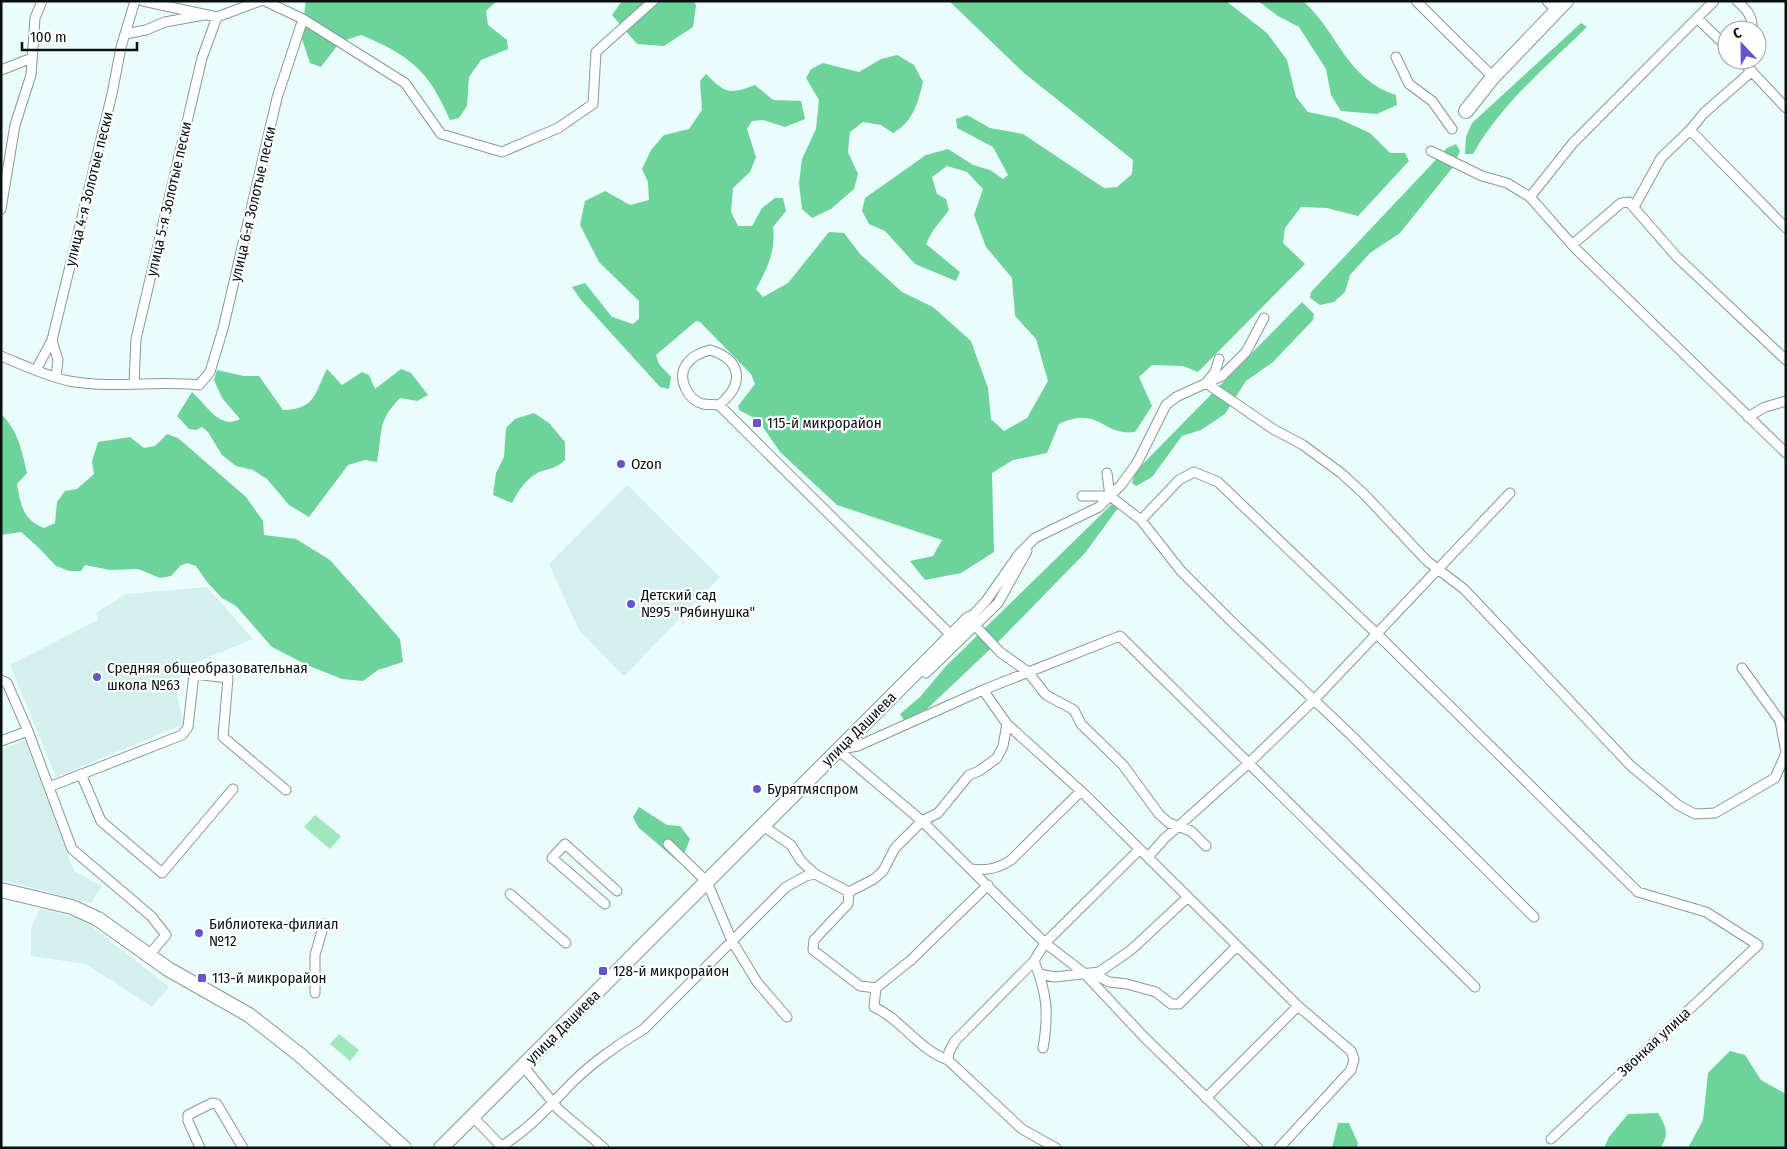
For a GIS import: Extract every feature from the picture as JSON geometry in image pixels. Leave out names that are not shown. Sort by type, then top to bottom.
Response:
[{"type":"street","points":[[1,209],[15,126],[28,90],[35,18],[42,1]]},
{"type":"street","name":"улица 4-я Золотые пески","points":[[56,377],[58,360],[52,340],[125,34],[135,1]]},
{"type":"street","points":[[143,1],[217,17],[260,1]]},
{"type":"street","points":[[265,1],[304,20],[404,83],[440,134],[502,152],[558,128],[593,104],[596,52],[653,1]]},
{"type":"street","points":[[1416,1],[1493,77]]},
{"type":"street","points":[[1530,198],[1573,143],[1641,73],[1698,20],[1714,1]]},
{"type":"street","points":[[1737,1],[1749,12],[1753,20]]},
{"type":"street","points":[[1466,111],[1557,4]]},
{"type":"street","points":[[125,34],[146,30],[165,22],[207,15]]},
{"type":"street","name":"улица 5-я Золотые пески","points":[[134,383],[136,339],[202,58],[217,17]]},
{"type":"street","name":"улица 6-я Золотые пески","points":[[134,383],[168,382],[199,385],[210,372],[223,329],[277,98],[304,20]]},
{"type":"street","points":[[1698,20],[1717,38]]},
{"type":"street","points":[[1396,57],[1409,84],[1432,101],[1452,129]]},
{"type":"street","points":[[1,70],[32,58]]},
{"type":"street","points":[[1634,207],[1661,158],[1690,130],[1742,70]]},
{"type":"street","points":[[1752,70],[1786,108]]},
{"type":"street","points":[[1690,130],[1786,228]]},
{"type":"street","points":[[1431,151],[1482,176],[1506,183],[1530,198],[1572,245],[1786,453]]},
{"type":"street","points":[[1572,245],[1621,203],[1629,202],[1652,231],[1676,256],[1786,360]]},
{"type":"street","name":"улица Дашиева","points":[[441,1148],[524,1067],[952,636],[972,622],[1019,554],[1035,538],[1099,508],[1137,463],[1166,404],[1176,397],[1222,376],[1246,352],[1264,318]]},
{"type":"street","points":[[36,370],[52,340]]},
{"type":"street","points":[[719,405],[730,395],[736,381],[734,366],[724,354],[710,350],[696,355],[685,366],[682,381],[689,395],[702,404],[719,405],[952,636]]},
{"type":"street","points":[[1,356],[56,377],[82,383],[134,383]]},
{"type":"street","points":[[1219,359],[1214,372],[1206,384],[1273,429],[1303,446],[1364,494],[1437,570],[1464,589],[1631,766],[1678,805],[1695,814],[1714,813],[1775,778],[1786,752],[1780,721],[1742,668]]},
{"type":"street","points":[[1748,417],[1765,407],[1786,401]]},
{"type":"street","points":[[1141,520],[1179,480],[1194,472],[1218,482],[1378,635]]},
{"type":"street","points":[[1107,473],[1110,496]]},
{"type":"street","points":[[1148,857],[1164,839],[1179,828],[1314,700],[1378,635],[1510,494]]},
{"type":"street","points":[[1082,496],[1110,496],[1141,520],[1181,571],[1534,916]]},
{"type":"street","points":[[926,673],[972,622],[1000,652],[1028,672],[1046,695],[1074,710],[1082,724],[1123,765],[1159,814],[1179,828],[1191,831],[1206,846]]},
{"type":"street","name":"Звонкая улица","points":[[1378,635],[1638,892],[1706,912],[1758,945],[1551,1139]]},
{"type":"street","points":[[838,750],[872,740],[984,690],[1120,636],[1475,987]]},
{"type":"street","points":[[49,787],[182,735],[188,726],[194,674],[228,678],[223,737],[286,790]]},
{"type":"street","points":[[1,680],[8,683],[72,849],[151,916],[166,935],[148,956]]},
{"type":"street","points":[[984,690],[1008,724],[1081,791],[1298,1006],[1351,1051],[1354,1059],[1352,1070],[1279,1148]]},
{"type":"street","points":[[849,892],[874,879],[883,871],[895,848],[922,821],[938,813],[969,775],[996,758],[1003,746],[1008,724]]},
{"type":"street","points":[[1,741],[28,731]]},
{"type":"street","points":[[838,750],[922,821],[1045,943],[1088,973],[1206,1098],[1258,1148]]},
{"type":"street","points":[[81,774],[101,821],[162,872],[165,872],[233,789]]},
{"type":"street","points":[[970,869],[983,871],[1001,867],[1011,860],[1081,791]]},
{"type":"street","points":[[763,826],[791,845],[800,861],[815,874],[849,892]]},
{"type":"street","points":[[605,904],[552,858],[565,844],[617,891]]},
{"type":"street","points":[[668,844],[707,882],[732,941],[757,982],[786,1017]]},
{"type":"street","points":[[948,1060],[949,1052],[955,1040],[1034,961],[1045,943],[1140,849]]},
{"type":"street","points":[[473,1118],[503,1147],[522,1133],[566,1089],[617,1046],[644,1029],[786,888],[806,876],[815,874]]},
{"type":"street","points":[[988,885],[911,960],[876,988],[874,1007],[895,1019],[936,1056],[948,1060],[1022,1129],[1056,1148]]},
{"type":"street","points":[[1,890],[72,906],[98,919],[148,956],[259,1021],[404,1148]]},
{"type":"street","points":[[849,892],[848,904],[814,940],[813,950],[860,986],[876,988]]},
{"type":"street","points":[[510,894],[566,944]]},
{"type":"street","points":[[1040,974],[1055,977],[1099,972],[1131,950],[1188,897]]},
{"type":"street","points":[[316,993],[315,955],[324,924]]},
{"type":"street","points":[[1088,973],[1110,982],[1127,984],[1156,992],[1171,1004],[1179,1004],[1237,946]]},
{"type":"street","points":[[1034,961],[1040,974],[1047,1002],[1047,1023],[1043,1048]]},
{"type":"street","points":[[1206,1098],[1298,1006]]},
{"type":"street","points":[[524,1067],[553,1103],[604,1148]]},
{"type":"street","points":[[200,1148],[188,1121],[188,1115],[212,1103],[217,1104],[243,1148]]},
{"type":"shaded area","name":"Детский сад №95 \"Рябинушка\"","points":[[627,485],[720,577],[624,676],[579,630],[549,564]]},
{"type":"shaded area","name":"Средняя общеобразовательная школа №63","points":[[207,587],[253,639],[185,667],[175,688],[184,724],[56,777],[10,665],[98,620],[96,613],[126,594]]},
{"type":"shaded area","points":[[25,740],[74,871],[102,886],[91,903],[1,880],[1,750]]},
{"type":"shaded area","points":[[40,908],[82,919],[169,987],[152,1007],[86,964],[31,956],[31,928]]},
{"type":"green space","points":[[306,1],[497,1],[486,11],[488,25],[507,40],[508,49],[481,60],[469,77],[467,106],[459,118],[450,120],[434,89],[416,67],[393,50],[361,35],[340,42],[321,67],[310,63],[301,36]]},
{"type":"green space","points":[[622,1],[694,1],[696,6],[693,27],[664,46],[637,44],[612,15]]},
{"type":"green space","points":[[949,1],[1226,1],[1267,33],[1287,60],[1296,97],[1308,112],[1337,118],[1370,133],[1390,153],[1405,153],[1409,161],[1358,216],[1327,208],[1301,207],[1285,228],[1283,243],[1305,264],[1198,372],[1183,366],[1152,365],[1139,377],[1152,406],[1135,432],[1115,430],[1092,419],[1073,419],[1059,424],[1047,453],[1013,460],[992,473],[994,552],[961,573],[925,580],[910,561],[933,556],[942,540],[837,505],[780,452],[758,420],[739,410],[738,406],[755,384],[751,374],[700,322],[696,321],[656,355],[659,364],[671,377],[669,389],[660,387],[581,300],[572,287],[585,283],[612,317],[633,324],[639,319],[639,301],[599,262],[580,225],[585,201],[605,191],[630,205],[649,200],[648,182],[642,169],[651,150],[664,135],[689,129],[702,110],[700,81],[706,74],[718,85],[728,90],[739,90],[755,85],[773,100],[801,101],[805,119],[785,127],[763,120],[752,121],[747,129],[756,157],[750,172],[733,188],[731,212],[738,226],[752,226],[762,208],[775,198],[783,198],[786,211],[773,227],[772,252],[756,289],[763,297],[788,283],[829,232],[844,233],[860,254],[902,292],[933,307],[971,341],[988,388],[991,419],[1004,431],[1027,418],[1048,381],[1036,339],[1015,316],[1012,278],[986,247],[974,215],[983,189],[967,172],[947,166],[932,177],[937,194],[946,199],[949,210],[932,232],[926,244],[960,272],[956,281],[915,264],[885,231],[869,224],[862,211],[865,198],[926,155],[948,149],[973,165],[990,170],[1003,179],[1008,175],[993,147],[957,128],[956,119],[967,115],[990,128],[1023,134],[1104,188],[1117,187],[1132,174],[1133,160],[1024,73]]},
{"type":"green space","points":[[1258,1],[1303,1],[1315,13],[1344,54],[1365,78],[1379,88],[1396,95],[1397,105],[1377,114],[1341,111],[1331,95],[1326,69],[1299,27],[1278,16]]},
{"type":"green space","points":[[1581,23],[1587,27],[1525,86],[1484,136],[1473,154],[1465,154],[1466,137],[1472,123]]},
{"type":"green space","points":[[897,55],[914,65],[923,82],[914,111],[900,129],[893,133],[881,125],[863,122],[850,132],[848,152],[858,174],[854,189],[831,209],[812,218],[802,209],[799,183],[802,159],[816,129],[819,100],[806,78],[811,69],[823,63],[859,72],[881,59]]},
{"type":"green space","points":[[1456,144],[1460,151],[1453,167],[1400,233],[1370,253],[1350,275],[1345,292],[1334,302],[1320,305],[1310,298],[1311,292],[1447,148]]},
{"type":"green space","points":[[1302,302],[1314,314],[1313,320],[1273,362],[1246,381],[1225,414],[1201,430],[1182,436],[1152,477],[1136,486],[1132,483],[1135,472]]},
{"type":"green space","points":[[327,369],[342,385],[362,372],[369,375],[375,389],[401,369],[411,373],[428,395],[417,401],[400,398],[387,414],[384,421],[377,462],[365,460],[348,465],[309,517],[289,505],[267,479],[253,470],[236,466],[222,455],[208,432],[202,427],[196,430],[189,429],[177,416],[192,392],[219,418],[226,421],[240,419],[222,398],[214,380],[217,370],[244,376],[259,376],[283,410],[302,407],[308,403],[316,393]]},
{"type":"green space","points":[[534,413],[549,423],[565,442],[565,460],[530,478],[512,503],[493,495],[496,473],[504,457],[506,428],[515,419]]},
{"type":"green space","points":[[1,414],[12,427],[21,449],[27,473],[17,484],[22,505],[27,516],[37,524],[44,528],[55,523],[57,502],[65,491],[77,489],[94,474],[92,461],[98,442],[130,437],[144,448],[155,446],[167,434],[178,438],[246,497],[263,521],[264,535],[296,539],[330,560],[400,639],[403,662],[378,670],[363,681],[342,679],[307,665],[272,647],[236,606],[222,598],[207,582],[196,566],[187,563],[180,566],[171,576],[160,578],[138,569],[110,570],[85,565],[81,571],[69,571],[56,566],[21,532],[1,535]]},
{"type":"green space","points":[[1112,504],[1118,508],[1085,553],[1002,638],[927,709],[904,720],[900,714],[920,697],[946,666]]},
{"type":"green space","points":[[639,807],[667,825],[680,826],[690,839],[684,854],[674,858],[638,827],[633,817]]},
{"type":"green space","points":[[315,815],[341,836],[330,849],[304,827]]},
{"type":"green space","points":[[339,1034],[359,1050],[350,1061],[330,1044]]},
{"type":"green space","points":[[1730,1051],[1745,1055],[1761,1080],[1786,1094],[1786,1148],[1688,1148],[1703,1120],[1708,1073]]},
{"type":"green space","points":[[1658,1113],[1666,1130],[1665,1139],[1660,1148],[1604,1148],[1609,1137],[1628,1114]]},
{"type":"green space","points":[[1338,1123],[1349,1123],[1358,1143],[1357,1148],[1332,1148]]},
{"type":"place","name":"115-й микрорайон","points":[[757,423]]},
{"type":"place","name":"Ozon","points":[[621,464]]},
{"type":"place","name":"Детский сад №95 \"Рябинушка\"","points":[[631,604]]},
{"type":"place","name":"Средняя общеобразовательная школа №63","points":[[97,677]]},
{"type":"place","name":"Бурятмяспром","points":[[757,789]]},
{"type":"place","name":"Библиотека-филиал №12","points":[[199,933]]},
{"type":"place","name":"128-й микрорайон","points":[[603,971]]},
{"type":"place","name":"113-й микрорайон","points":[[202,978]]}]
